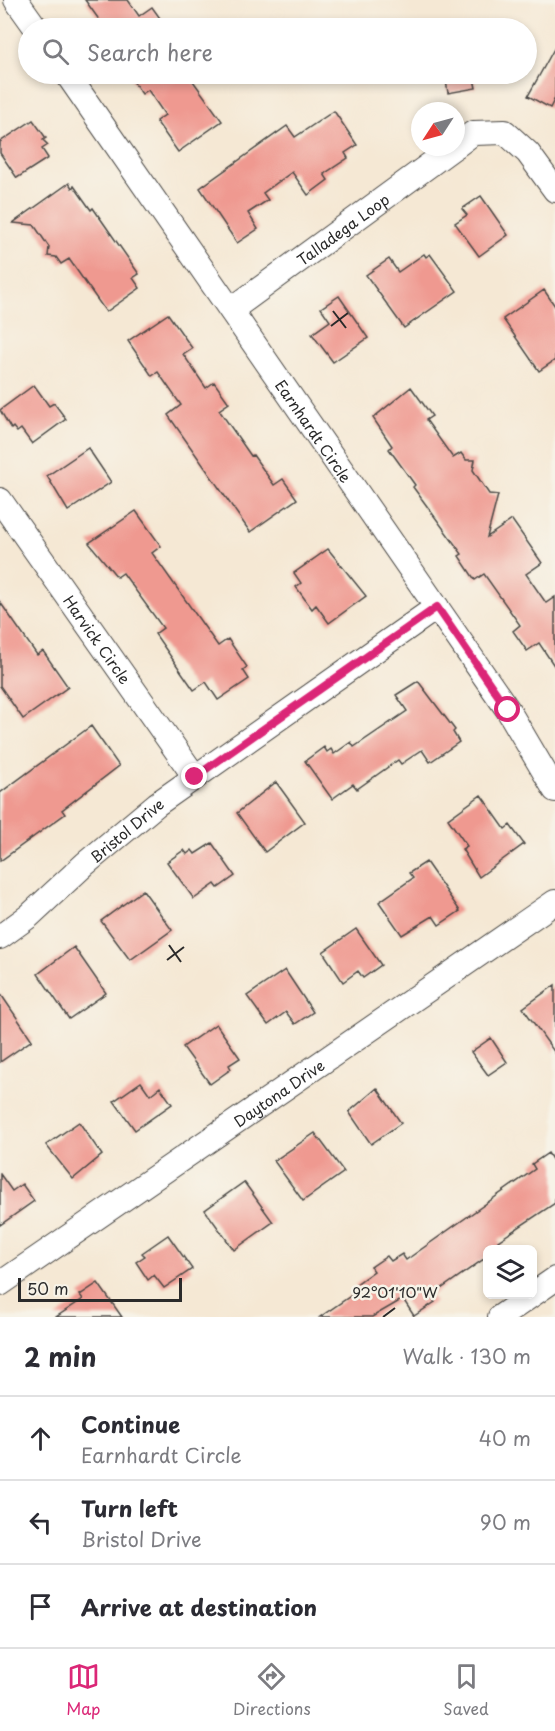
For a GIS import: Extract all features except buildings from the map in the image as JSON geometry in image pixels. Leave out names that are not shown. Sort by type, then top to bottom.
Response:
[{"type":"street","points":[[16,0],[29,18]]},
{"type":"street","name":"Earnhardt Circle","points":[[74,84],[508,710],[555,790]]},
{"type":"street","name":"Talladega Loop","points":[[465,139],[473,133],[505,132],[528,153],[555,190]]},
{"type":"street","name":"Talladega Loop","points":[[231,310],[441,156]]},
{"type":"street","name":"Harvick Circle","points":[[0,500],[195,777]]},
{"type":"street","name":"Bristol Drive","points":[[0,937],[29,916],[85,864],[157,804],[437,607]]},
{"type":"street","name":"Daytona Drive","points":[[0,1284],[555,903]]},
{"type":"street","points":[[500,1317],[555,1279]]},
{"type":"route","points":[[195,777],[437,607],[508,710]]}]
